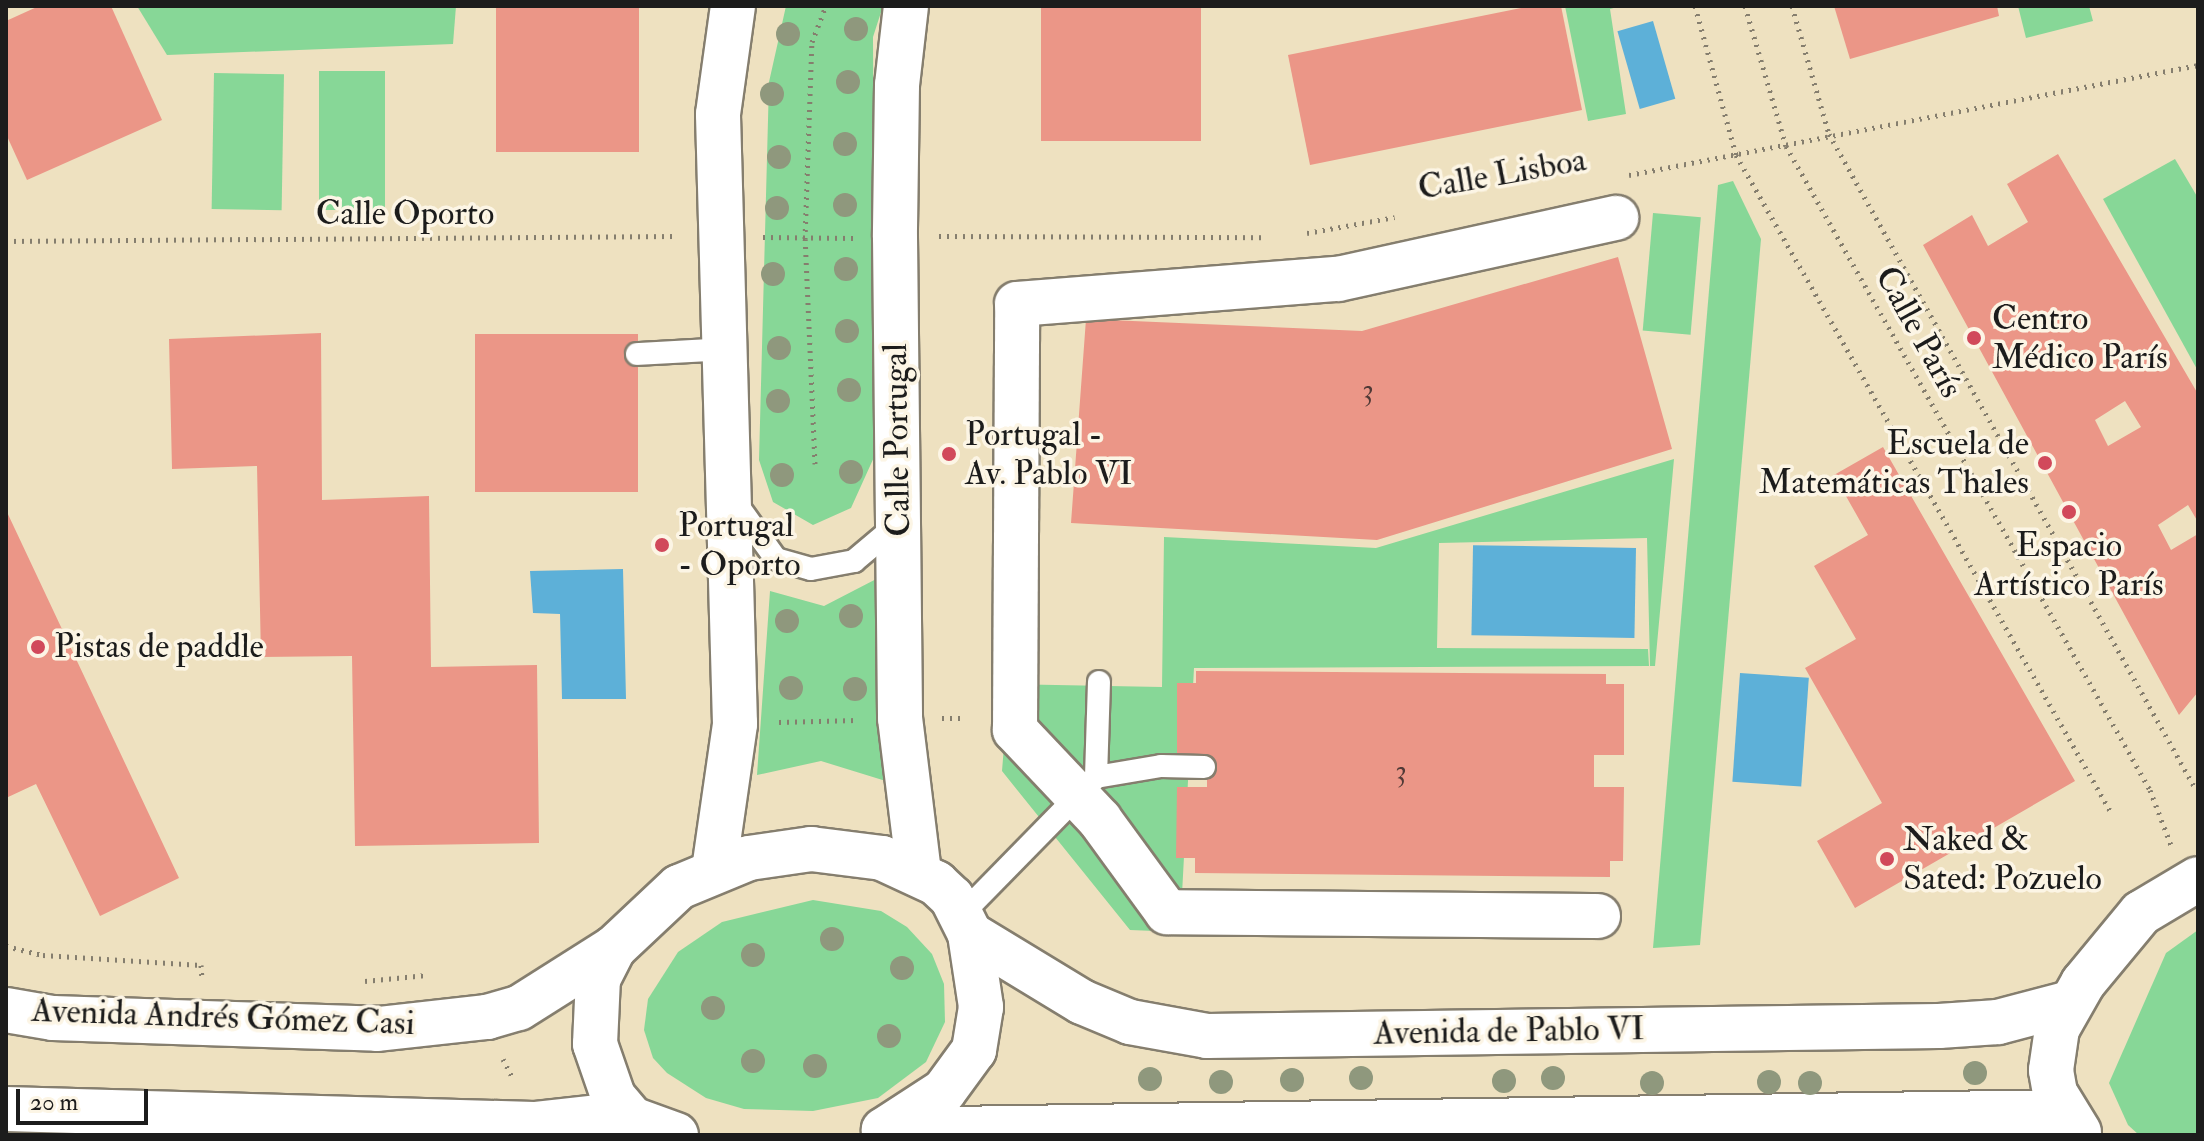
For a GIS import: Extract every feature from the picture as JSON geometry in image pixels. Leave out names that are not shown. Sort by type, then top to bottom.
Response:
[{"type":"main road","points":[[714,870],[735,724],[718,114],[733,6]]},
{"type":"main road","name":"Calle Portugal","points":[[906,6],[897,85],[895,237],[900,718],[919,873]]},
{"type":"main road","points":[[1598,916],[1167,912],[1088,786],[1015,730],[1017,304],[1338,279],[1614,198]]},
{"type":"main road","points":[[632,1123],[609,1086],[595,1044],[598,979],[614,948],[679,887],[749,858],[811,849],[882,858],[919,873],[936,883],[966,924],[981,1007],[974,1050],[944,1091],[873,1134]]},
{"type":"main road","points":[[873,1134],[2072,1123],[2051,1070],[2057,1029],[2070,1003],[2141,913],[2192,881]]},
{"type":"main road","name":"Avenida de Pablo VI","points":[[966,924],[1094,1007],[1130,1022],[1207,1036],[1939,1026],[1998,1022],[2070,1003]]},
{"type":"main road","name":"Avenida Andrés Gómez Casi","points":[[6,1010],[53,1018],[378,1029],[487,1017],[519,1008],[614,948]]},
{"type":"main road","points":[[6,1109],[534,1124],[632,1123],[676,1135]]},
{"type":"lane","points":[[637,354],[726,349]]},
{"type":"lane","points":[[730,494],[776,559],[811,569],[854,561],[898,524]]},
{"type":"lane","points":[[1088,786],[1099,682]]},
{"type":"lane","points":[[966,924],[1088,786],[1161,766],[1204,767]]},
{"type":"path","points":[[815,464],[805,239],[812,42],[826,6]]},
{"type":"path","points":[[1695,6],[1736,155],[2112,814]]},
{"type":"path","name":"Calle París","points":[[1745,6],[1786,146],[2150,790],[2192,881]]},
{"type":"path","points":[[1792,6],[1829,134],[2194,786]]},
{"type":"path","name":"Calle Lisboa","points":[[1614,198],[1736,155],[1829,134],[2198,65]]},
{"type":"path","name":"Calle Lisboa","points":[[1304,234],[1412,214]]},
{"type":"path","name":"Calle Oporto","points":[[6,241],[722,236],[805,239]]},
{"type":"path","points":[[805,239],[1273,237]]},
{"type":"path","points":[[735,724],[961,718]]},
{"type":"green space","points":[[137,6],[456,6],[453,44],[167,55]]},
{"type":"green space","points":[[786,6],[883,6],[873,37],[875,455],[851,508],[813,525],[773,502],[759,460],[769,82]]},
{"type":"green space","points":[[1565,6],[1621,6],[1610,9],[1626,114],[1588,121]]},
{"type":"green space","points":[[2018,6],[2089,6],[2093,21],[2026,38]]},
{"type":"green space","points":[[319,71],[385,71],[385,210],[319,210]]},
{"type":"green space","points":[[214,73],[284,74],[282,210],[212,209]]},
{"type":"green space","points":[[2175,159],[2198,198],[2198,371],[2103,199]]},
{"type":"green space","points":[[1733,181],[1761,239],[1700,945],[1653,948],[1718,185]]},
{"type":"green space","points":[[1653,213],[1701,217],[1691,335],[1643,331]]},
{"type":"green space","points":[[1674,459],[1655,666],[1650,666],[1647,538],[1439,543],[1437,648],[1648,649],[1649,666],[1194,668],[1180,932],[1130,930],[1002,771],[1009,684],[1162,687],[1164,537],[1376,548]]},
{"type":"green space","points":[[884,575],[889,782],[821,761],[757,775],[770,591],[824,606]]},
{"type":"green space","points":[[813,900],[881,911],[907,927],[932,954],[944,984],[945,1022],[926,1062],[878,1098],[813,1111],[744,1109],[706,1098],[667,1073],[653,1058],[644,1030],[648,999],[678,952],[722,922]]},
{"type":"green space","points":[[2198,930],[2198,1135],[2139,1135],[2128,1125],[2109,1083],[2166,953]]},
{"type":"water","points":[[1653,21],[1675,99],[1640,109],[1617,31]]},
{"type":"water","points":[[1473,545],[1636,548],[1634,638],[1471,635]]},
{"type":"water","points":[[623,569],[626,699],[562,699],[560,614],[533,613],[530,571]]},
{"type":"water","points":[[1740,673],[1809,678],[1801,787],[1732,782]]},
{"type":"building","points":[[39,6],[111,6],[162,120],[27,180],[6,134],[6,21]]},
{"type":"building","points":[[496,6],[639,6],[639,152],[496,152]]},
{"type":"building","points":[[1041,6],[1201,6],[1201,141],[1041,141]]},
{"type":"building","points":[[1531,6],[1561,6],[1582,110],[1310,165],[1288,55]]},
{"type":"building","points":[[1834,6],[1997,6],[1999,16],[1850,59]]},
{"type":"building","points":[[2058,154],[2198,394],[2198,522],[2188,505],[2158,525],[2171,550],[2198,534],[2198,692],[2179,715],[1923,245],[1972,215],[1988,246],[2028,222],[2007,184]],"holes":[[[2125,401],[2141,427],[2108,446],[2095,420]]]},
{"type":"building","points":[[1618,257],[1672,449],[1377,540],[1071,523],[1086,319],[1362,331]]},
{"type":"building","points":[[321,333],[322,500],[429,496],[431,667],[537,665],[539,843],[355,846],[352,656],[261,657],[257,466],[172,469],[169,339]]},
{"type":"building","points":[[475,334],[638,334],[638,492],[475,492]]},
{"type":"building","points":[[1883,447],[2075,781],[1855,908],[1817,841],[1882,803],[1805,668],[1856,639],[1814,566],[1868,535],[1834,475]]},
{"type":"building","name":"Pistas de paddle","points":[[6,510],[179,878],[100,916],[36,784],[6,798]]},
{"type":"building","points":[[1196,671],[1606,674],[1606,684],[1624,684],[1624,755],[1594,755],[1594,787],[1624,787],[1623,861],[1610,861],[1610,877],[1195,873],[1195,858],[1176,858],[1177,787],[1207,787],[1207,754],[1177,754],[1177,683],[1196,683]]},
{"type":"place","name":"Centro Médico París","points":[[1974,338]]},
{"type":"place","name":"Portugal - Av. Pablo VI","points":[[949,454]]},
{"type":"place","name":"Escuela de Matemáticas Thales","points":[[2045,463]]},
{"type":"place","name":"Espacio Artístico París","points":[[2069,512]]},
{"type":"place","name":"Portugal - Oporto","points":[[662,545]]},
{"type":"place","name":"Pistas de paddle","points":[[38,647]]},
{"type":"place","name":"Naked & Sated: Pozuelo","points":[[1887,859]]}]
